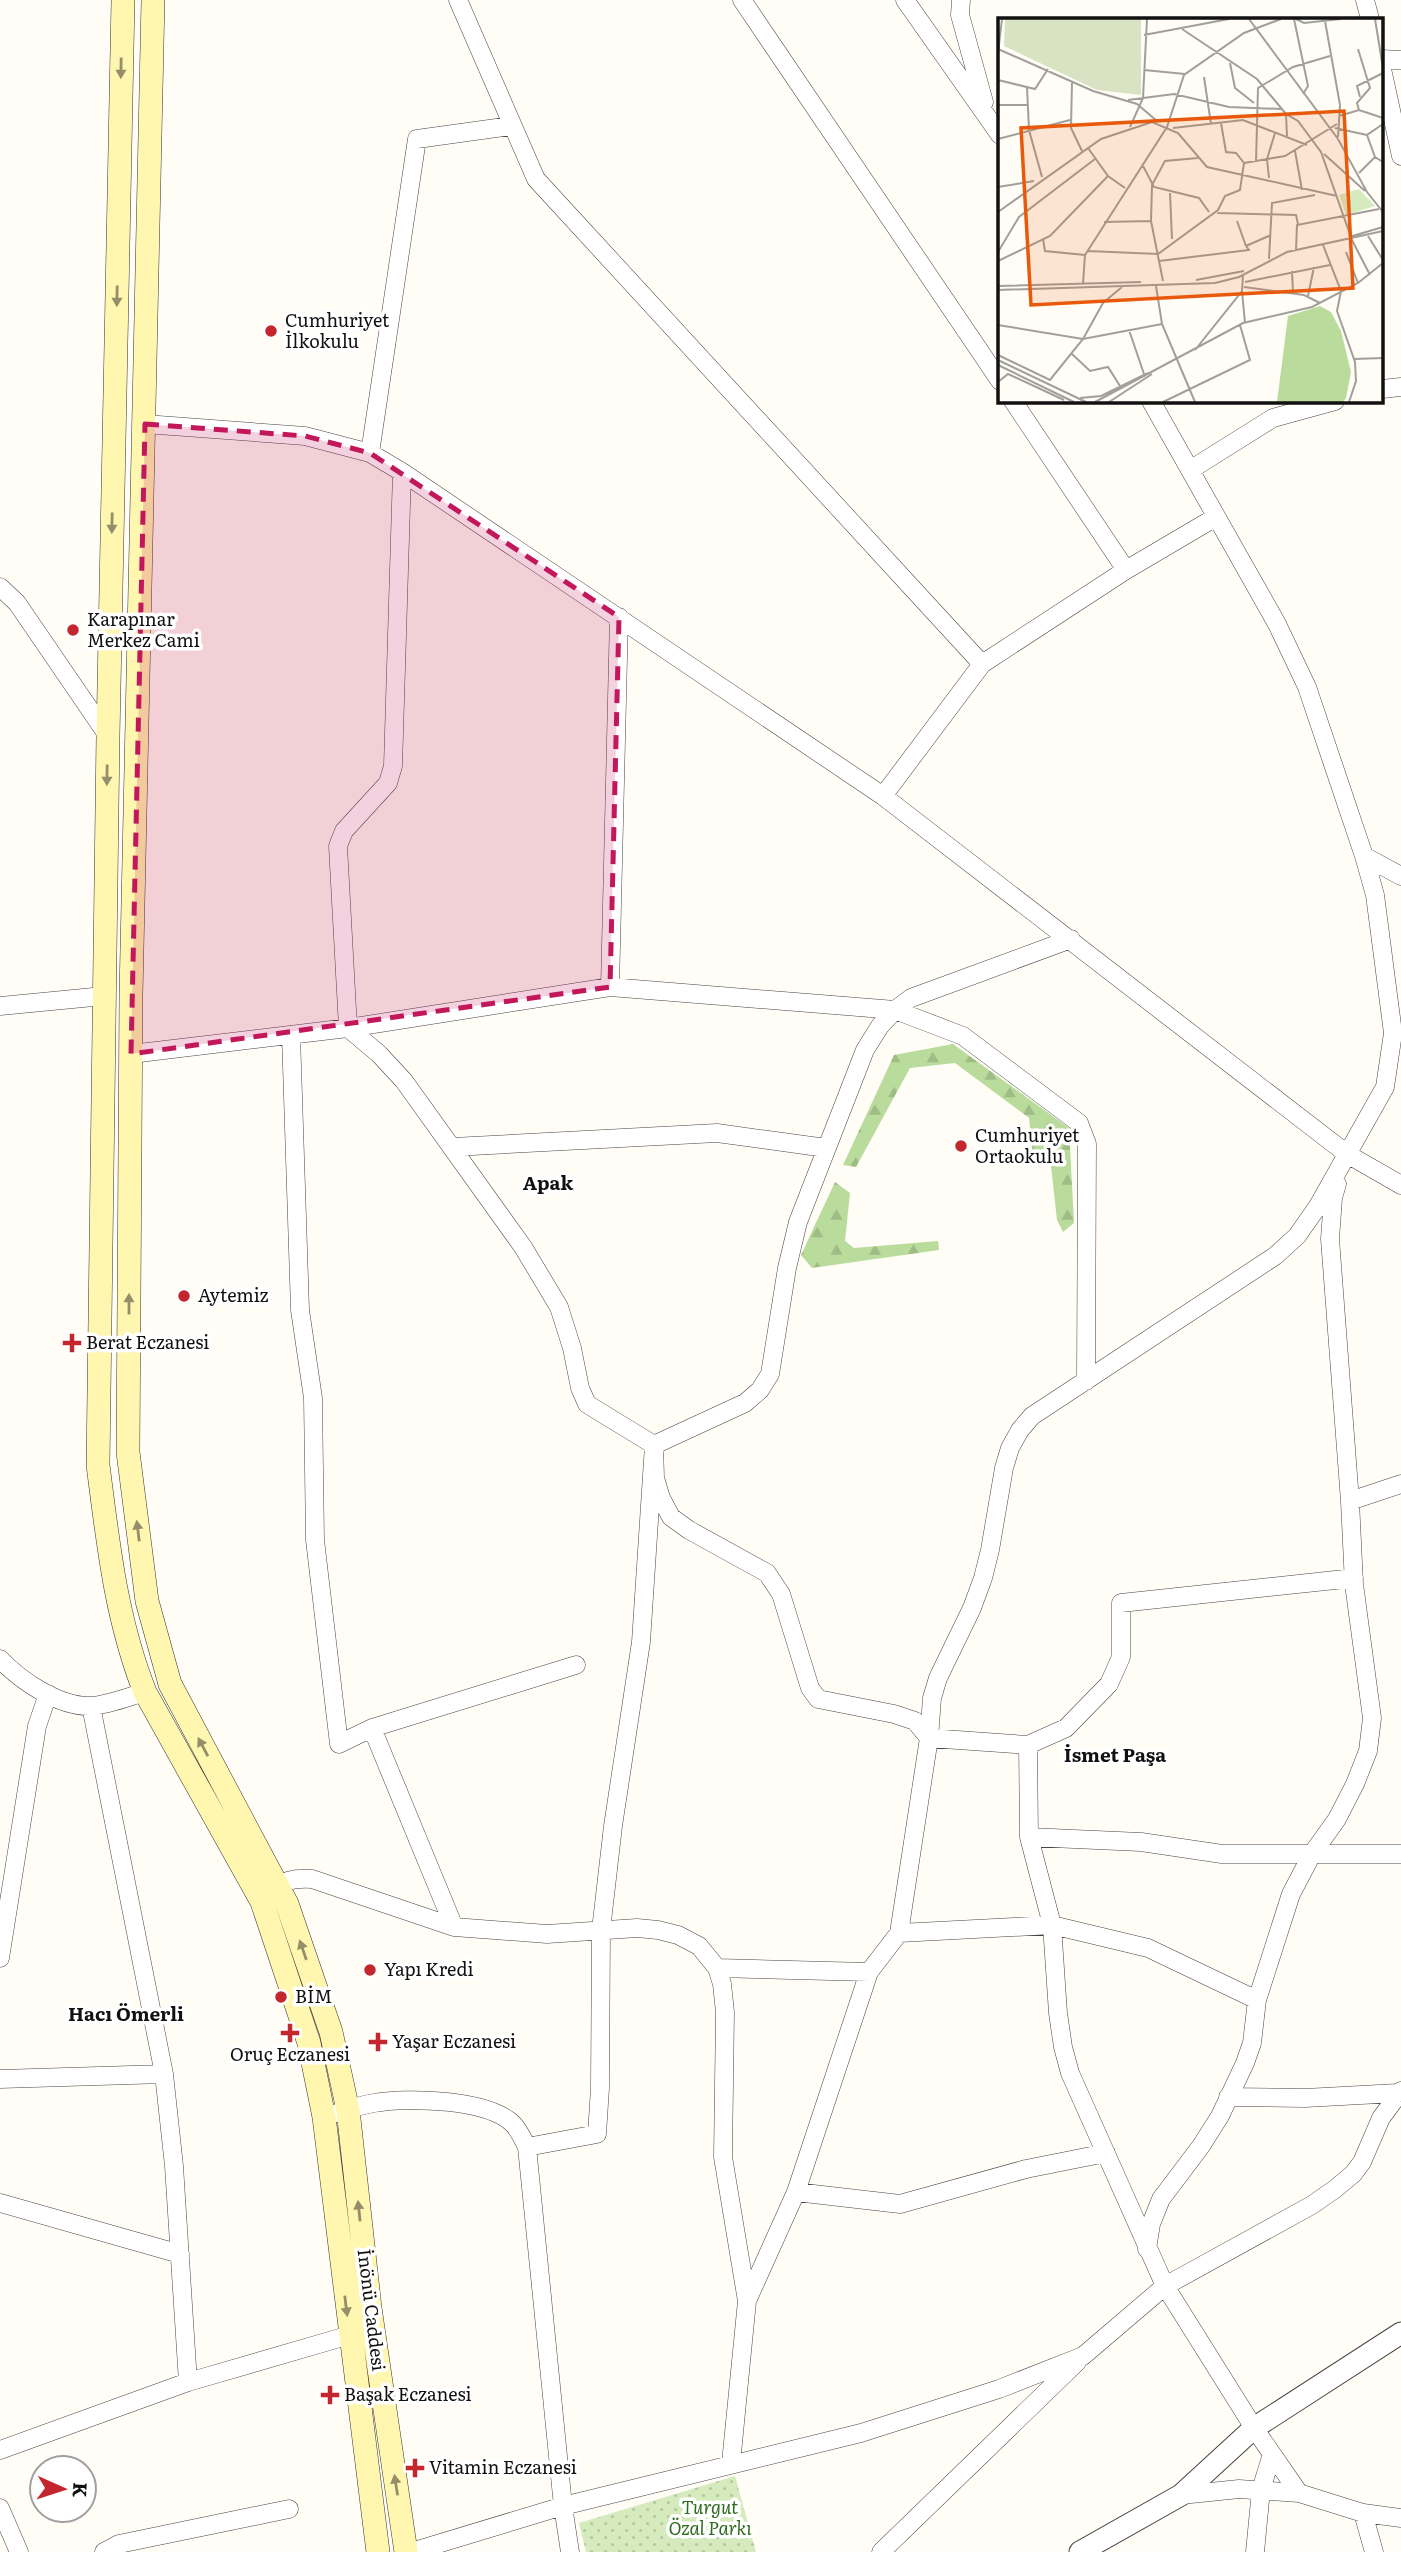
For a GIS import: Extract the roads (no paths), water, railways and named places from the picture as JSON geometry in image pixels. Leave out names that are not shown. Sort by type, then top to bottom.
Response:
[{"type":"main road","points":[[123,0],[108,736],[98,1465],[111,1575],[131,1655],[145,1692],[269,1893]]},
{"type":"main road","points":[[153,0],[131,994],[128,1452],[147,1601],[170,1684],[269,1893]]},
{"type":"main road","points":[[104,996],[131,994]]},
{"type":"main road","points":[[103,1056],[131,1054]]},
{"type":"main road","name":"İnönü Caddesi","points":[[269,1893],[287,1904],[331,2032],[348,2110],[370,2308],[409,2552]]},
{"type":"main road","name":"İnönü Caddesi","points":[[269,1893],[309,2043],[324,2117],[378,2552]]},
{"type":"street","points":[[458,0],[536,179],[982,664]]},
{"type":"street","points":[[742,0],[998,378]]},
{"type":"street","points":[[905,0],[998,132]]},
{"type":"street","points":[[961,0],[960,15],[988,115]]},
{"type":"street","points":[[1365,0],[1370,18]]},
{"type":"street","points":[[1384,78],[1401,156]]},
{"type":"street","points":[[370,453],[417,139],[511,126]]},
{"type":"street","points":[[1014,402],[1126,570]]},
{"type":"street","points":[[1152,402],[1277,624],[1307,687],[1364,856],[1374,895],[1393,1033],[1385,1087]]},
{"type":"street","points":[[1190,470],[1273,418],[1331,402]]},
{"type":"street","points":[[145,424],[305,436],[370,453],[402,472],[883,796],[1072,939],[1347,1154],[1401,1185]]},
{"type":"street","points":[[402,472],[393,766],[388,783],[344,831],[338,846],[348,1028],[379,1054],[404,1081],[523,1247],[559,1307],[587,1405],[654,1445]]},
{"type":"street","points":[[883,796],[982,664],[1126,570],[1216,517]]},
{"type":"street","points":[[0,587],[17,603],[108,736]]},
{"type":"street","points":[[610,987],[619,617]]},
{"type":"street","points":[[1364,856],[1401,876]]},
{"type":"street","points":[[654,1445],[745,1403],[760,1390],[770,1374],[787,1268],[798,1222],[866,1050],[880,1026],[895,1010],[928,990],[1072,939]]},
{"type":"street","points":[[131,1054],[348,1028],[610,987],[895,1010],[962,1036],[1079,1123],[1087,1144],[1086,1381]]},
{"type":"street","points":[[0,1006],[104,996]]},
{"type":"street","points":[[291,1035],[300,1310],[313,1398],[314,1540],[339,1744],[372,1728],[576,1665]]},
{"type":"street","points":[[747,2301],[796,2192],[869,1972],[899,1933],[929,1738],[932,1698],[938,1678],[972,1608],[990,1550],[1010,1448],[1032,1416],[1287,1246],[1308,1223],[1385,1087],[1401,1066]]},
{"type":"street","points":[[453,1147],[717,1133],[826,1148]]},
{"type":"street","points":[[1147,2249],[1151,2224],[1161,2199],[1201,2146],[1228,2097],[1252,2043],[1257,2000],[1291,1894],[1355,1784],[1369,1740],[1372,1717],[1354,1578],[1330,1240],[1333,1198],[1347,1154]]},
{"type":"street","points":[[654,1445],[655,1478],[671,1517],[689,1530],[767,1573],[775,1583],[781,1594],[810,1688],[818,1699],[894,1714],[915,1721],[929,1738],[1028,1745],[1066,1728],[1109,1684],[1121,1657],[1121,1603],[1354,1578]]},
{"type":"street","points":[[527,2147],[597,2134],[601,1930],[613,1826],[641,1642],[654,1445]]},
{"type":"street","points":[[1350,1501],[1401,1484]]},
{"type":"street","points":[[0,1659],[9,1678],[48,1694],[91,1706],[145,1692]]},
{"type":"street","points":[[0,1958],[37,1726],[48,1694]]},
{"type":"street","points":[[91,1706],[164,2074],[174,2166],[188,2382]]},
{"type":"street","points":[[372,1728],[454,1927]]},
{"type":"street","points":[[1028,1745],[1029,1837],[1052,1925],[1063,2047],[1070,2073],[1165,2286],[1254,2428],[1299,2493]]},
{"type":"street","points":[[1029,1837],[1141,1842],[1222,1854],[1401,1854]]},
{"type":"street","points":[[269,1893],[295,1878],[312,1879],[454,1927],[547,1934],[637,1928],[658,1930],[678,1935],[699,1946],[717,1968],[723,1984],[725,2012],[723,2157],[747,2301],[730,2463]]},
{"type":"street","points":[[899,1933],[1052,1925],[1148,1948],[1257,2000]]},
{"type":"street","points":[[717,1968],[869,1972]]},
{"type":"street","points":[[0,2079],[164,2074]]},
{"type":"street","points":[[1228,2097],[1305,2098],[1399,2092]]},
{"type":"street","points":[[881,2552],[1083,2356],[1165,2286],[1312,2205],[1353,2174],[1399,2092]]},
{"type":"street","points":[[324,2117],[374,2103],[404,2100],[478,2107],[498,2114],[512,2123],[522,2135],[527,2147],[563,2506],[570,2552]]},
{"type":"street","points":[[796,2192],[900,2204],[1026,2169],[1106,2153]]},
{"type":"street","points":[[0,2203],[180,2254]]},
{"type":"street","points":[[1080,2552],[1181,2495],[1254,2428],[1401,2333]]},
{"type":"street","points":[[0,2450],[188,2382],[350,2335]]},
{"type":"street","points":[[409,2552],[563,2506],[861,2433],[999,2389],[1083,2356]]},
{"type":"street","points":[[1255,2552],[1261,2490],[1272,2454]]},
{"type":"street","points":[[1181,2495],[1238,2489],[1299,2493],[1363,2513],[1401,2518]]},
{"type":"street","points":[[0,2508],[19,2552]]},
{"type":"street","points":[[104,2552],[119,2544],[289,2509]]},
{"type":"street","points":[[1363,2513],[1374,2552]]},
{"type":"place","name":"Cumhuriyet İlkokulu","points":[[271,331]]},
{"type":"place","name":"Karapınar Merkez Cami","points":[[73,630]]},
{"type":"place","name":"Cumhuriyet Ortaokulu","points":[[961,1146]]},
{"type":"place","name":"Aytemiz","points":[[184,1296]]},
{"type":"place","name":"Berat Eczanesi","points":[[72,1343]]},
{"type":"place","name":"Yapı Kredi","points":[[370,1970]]},
{"type":"place","name":"BİM","points":[[281,1997]]},
{"type":"place","name":"Oruç Eczanesi","points":[[290,2033]]},
{"type":"place","name":"Yaşar Eczanesi","points":[[378,2042]]},
{"type":"place","name":"Başak Eczanesi","points":[[330,2395]]},
{"type":"place","name":"Vitamin Eczanesi","points":[[415,2468]]},
{"type":"district","name":"Apak","points":[[548,1183]]},
{"type":"district","name":"İsmet Paşa","points":[[1115,1755]]},
{"type":"district","name":"Hacı Ömerli","points":[[126,2014]]},
{"type":"park label","name":"Turgut Özal Parkı","points":[[710,2518]]}]
